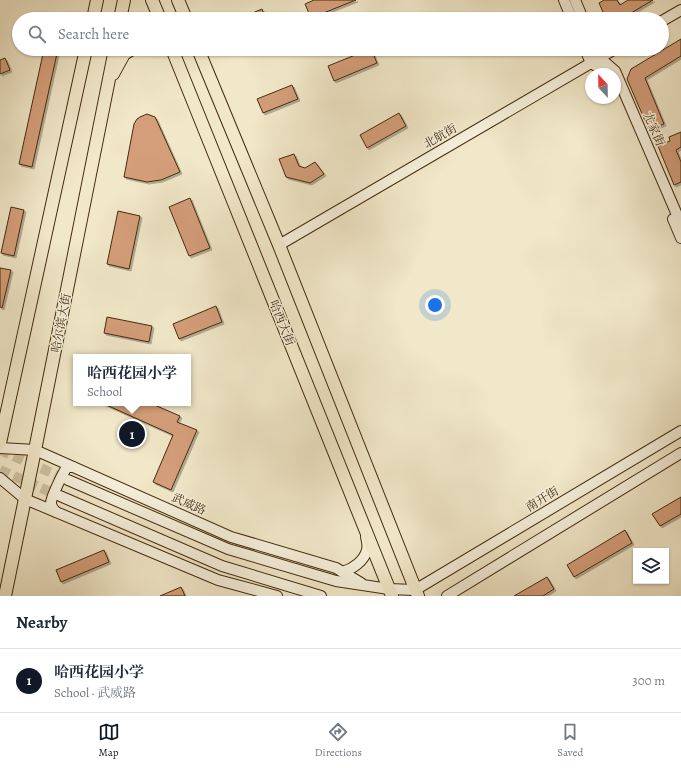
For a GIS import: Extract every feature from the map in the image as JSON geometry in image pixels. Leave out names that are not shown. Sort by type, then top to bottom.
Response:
[{"type":"main road","points":[[94,12],[97,0]]},
{"type":"main road","points":[[121,12],[124,0]]},
{"type":"main road","points":[[152,0],[157,12]]},
{"type":"main road","points":[[178,0],[183,12]]},
{"type":"main road","points":[[564,0],[569,12]]},
{"type":"main road","points":[[575,0],[580,12]]},
{"type":"main road","points":[[669,17],[681,10]]},
{"type":"main road","points":[[0,444],[84,56]]},
{"type":"main road","name":"哈尔滨大街","points":[[5,596],[114,56]]},
{"type":"main road","points":[[109,82],[123,56]]},
{"type":"main road","name":"哈西大街","points":[[172,56],[390,593]]},
{"type":"main road","points":[[201,56],[279,245],[417,593]]},
{"type":"main road","points":[[595,57],[605,68]]},
{"type":"main road","name":"北航街","points":[[279,245],[595,57]]},
{"type":"main road","name":"尤家街","points":[[595,57],[615,70],[681,224]]},
{"type":"main road","name":"尤家街","points":[[621,98],[681,238]]},
{"type":"main road","name":"南开街","points":[[417,593],[681,431]]},
{"type":"main road","name":"武威路","points":[[0,448],[35,450],[231,537],[336,568],[368,587]]},
{"type":"main road","points":[[447,596],[681,454]]},
{"type":"main road","points":[[56,512],[52,507],[51,502],[63,472],[67,467],[73,466]]},
{"type":"main road","points":[[0,478],[25,499],[218,580],[278,596]]},
{"type":"main road","name":"武威路","points":[[68,480],[228,549],[336,581],[390,593],[417,593]]},
{"type":"main road","points":[[60,496],[222,566],[321,596]]},
{"type":"main road","points":[[342,572],[357,565],[363,559],[368,549],[366,533]]},
{"type":"building","points":[[314,0],[356,0],[326,12],[308,12],[305,4]]},
{"type":"building","points":[[604,0],[617,0],[620,5],[628,0],[653,0],[633,12],[603,12],[599,3]]},
{"type":"building","points":[[262,9],[263,12],[255,12]]},
{"type":"building","points":[[681,39],[681,56],[645,78],[664,124],[649,130],[627,79],[631,69],[653,56],[669,56],[669,46]]},
{"type":"building","points":[[42,56],[56,56],[32,167],[19,164]]},
{"type":"building","points":[[353,56],[374,56],[377,63],[334,81],[328,66]]},
{"type":"building","points":[[5,58],[10,70],[0,74],[0,60]]},
{"type":"building","points":[[292,85],[298,99],[263,113],[257,99]]},
{"type":"building","points":[[399,113],[406,126],[367,148],[360,135]]},
{"type":"building","points":[[147,114],[155,117],[180,172],[161,180],[147,182],[124,177],[134,124],[137,119]]},
{"type":"building","points":[[681,132],[681,147],[676,150],[681,162],[681,182],[674,185],[658,146],[670,141],[669,137]]},
{"type":"building","points":[[294,154],[299,166],[305,168],[315,162],[324,174],[310,183],[286,177],[279,159]]},
{"type":"building","points":[[190,198],[210,248],[189,256],[169,207]]},
{"type":"building","points":[[11,207],[24,210],[14,256],[1,253]]},
{"type":"building","points":[[118,211],[140,216],[129,269],[107,264]]},
{"type":"building","points":[[0,268],[11,270],[2,308],[0,307]]},
{"type":"building","points":[[216,306],[222,322],[179,339],[173,324]]},
{"type":"building","points":[[107,317],[152,326],[149,342],[104,333]]},
{"type":"building","points":[[109,406],[157,406],[180,416],[177,422],[197,430],[171,490],[153,482],[173,435]]},
{"type":"building","points":[[681,497],[681,514],[660,526],[652,514]]},
{"type":"building","points":[[625,530],[632,543],[574,577],[567,565]]},
{"type":"building","points":[[104,550],[109,562],[61,582],[56,570]]},
{"type":"building","points":[[547,577],[554,589],[543,596],[514,596]]},
{"type":"building","points":[[181,587],[185,596],[160,596]]},
{"type":"tunnel","points":[[0,450],[68,480]]},
{"type":"tunnel","points":[[0,470],[60,496]]},
{"type":"place","name":"哈西花园小学","points":[[132,434]]}]
